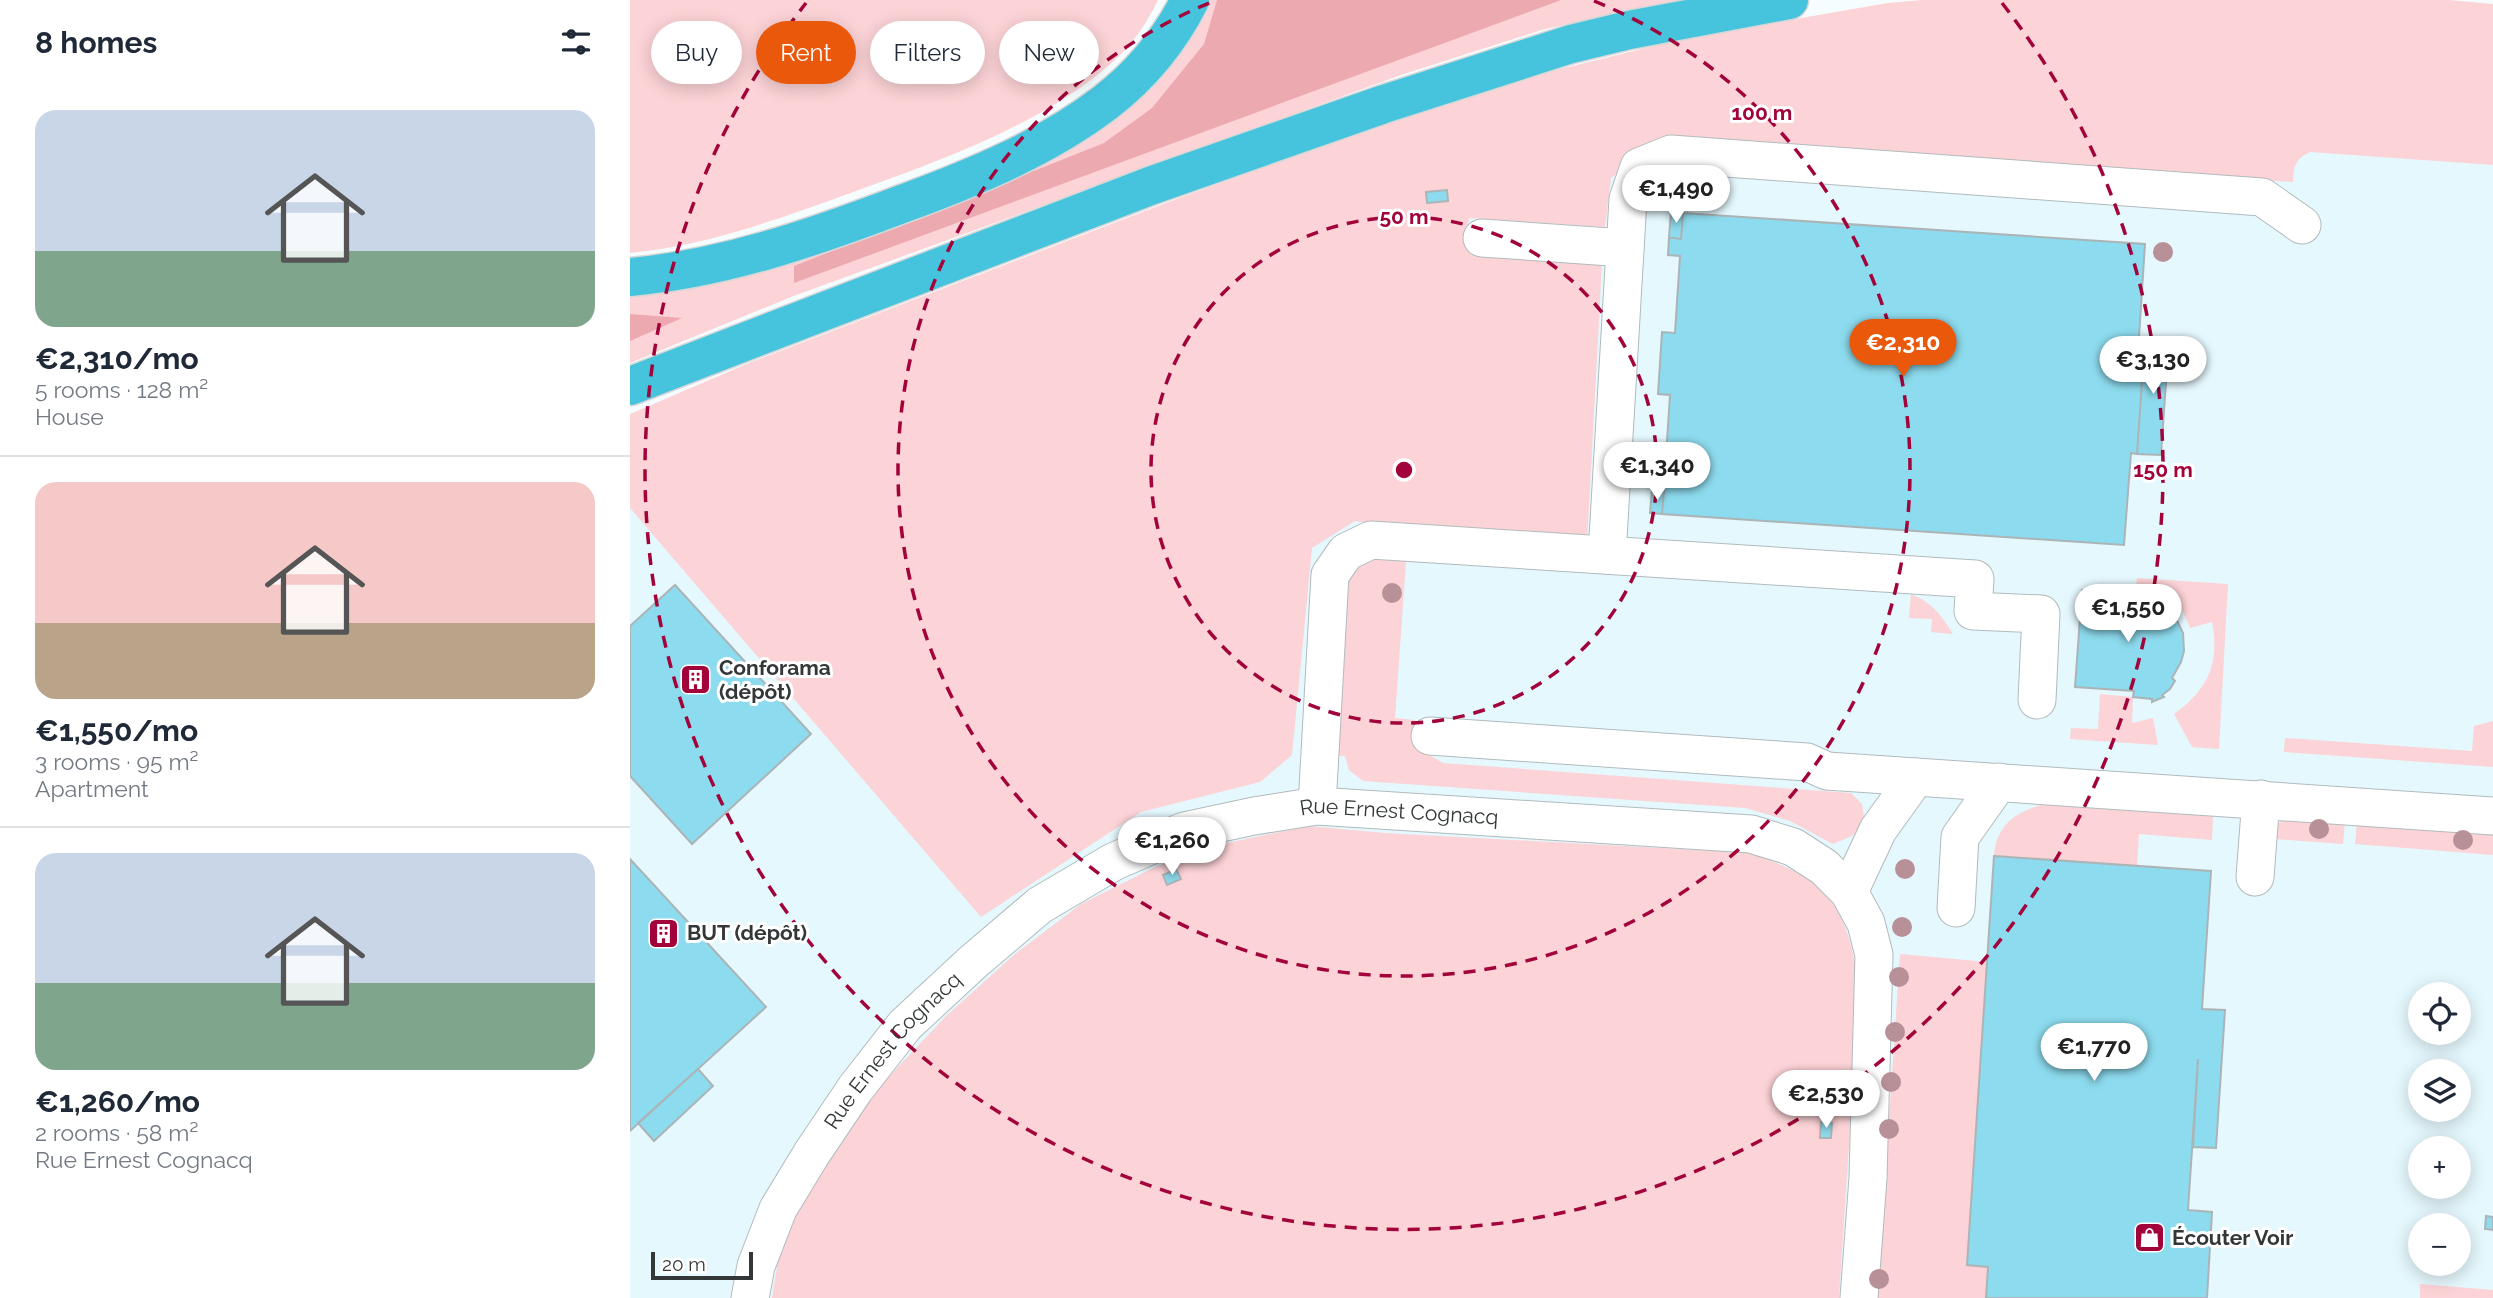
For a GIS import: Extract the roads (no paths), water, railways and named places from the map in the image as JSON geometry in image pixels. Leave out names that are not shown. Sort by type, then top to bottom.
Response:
[{"type":"highway","points":[[630,277],[700,265],[785,245],[980,174],[1085,117],[1124,87],[1170,37],[1190,0]]},
{"type":"highway","points":[[630,386],[1150,186],[1384,104],[1571,44],[1629,30],[1789,0]]},
{"type":"street","points":[[1607,555],[1628,199],[1639,167],[1671,154],[2262,197],[2302,225]]},
{"type":"street","points":[[1482,238],[1625,248]]},
{"type":"street","points":[[1317,806],[1330,575],[1346,552],[1371,540],[1975,579],[1973,611],[2041,614],[2037,700]]},
{"type":"street","points":[[1430,736],[1807,762],[1827,771],[2493,816]]},
{"type":"street","points":[[1849,892],[1878,830],[1916,776]]},
{"type":"street","points":[[1956,908],[1960,837],[1999,782]]},
{"type":"street","points":[[2255,877],[2261,799]]},
{"type":"street","name":"Rue Ernest Cognacq","points":[[750,1298],[756,1266],[778,1209],[812,1153],[855,1089],[905,1025],[972,962],[1040,905],[1113,862],[1184,831],[1317,806],[1751,834],[1793,847],[1824,867],[1849,892],[1866,923],[1874,956],[1868,1178],[1859,1298]]},
{"type":"place","name":"Conforama (dépôt)","points":[[696,680]]},
{"type":"place","name":"BUT (dépôt)","points":[[664,933]]},
{"type":"place","name":"Écouter Voir","points":[[2149,1238]]}]
